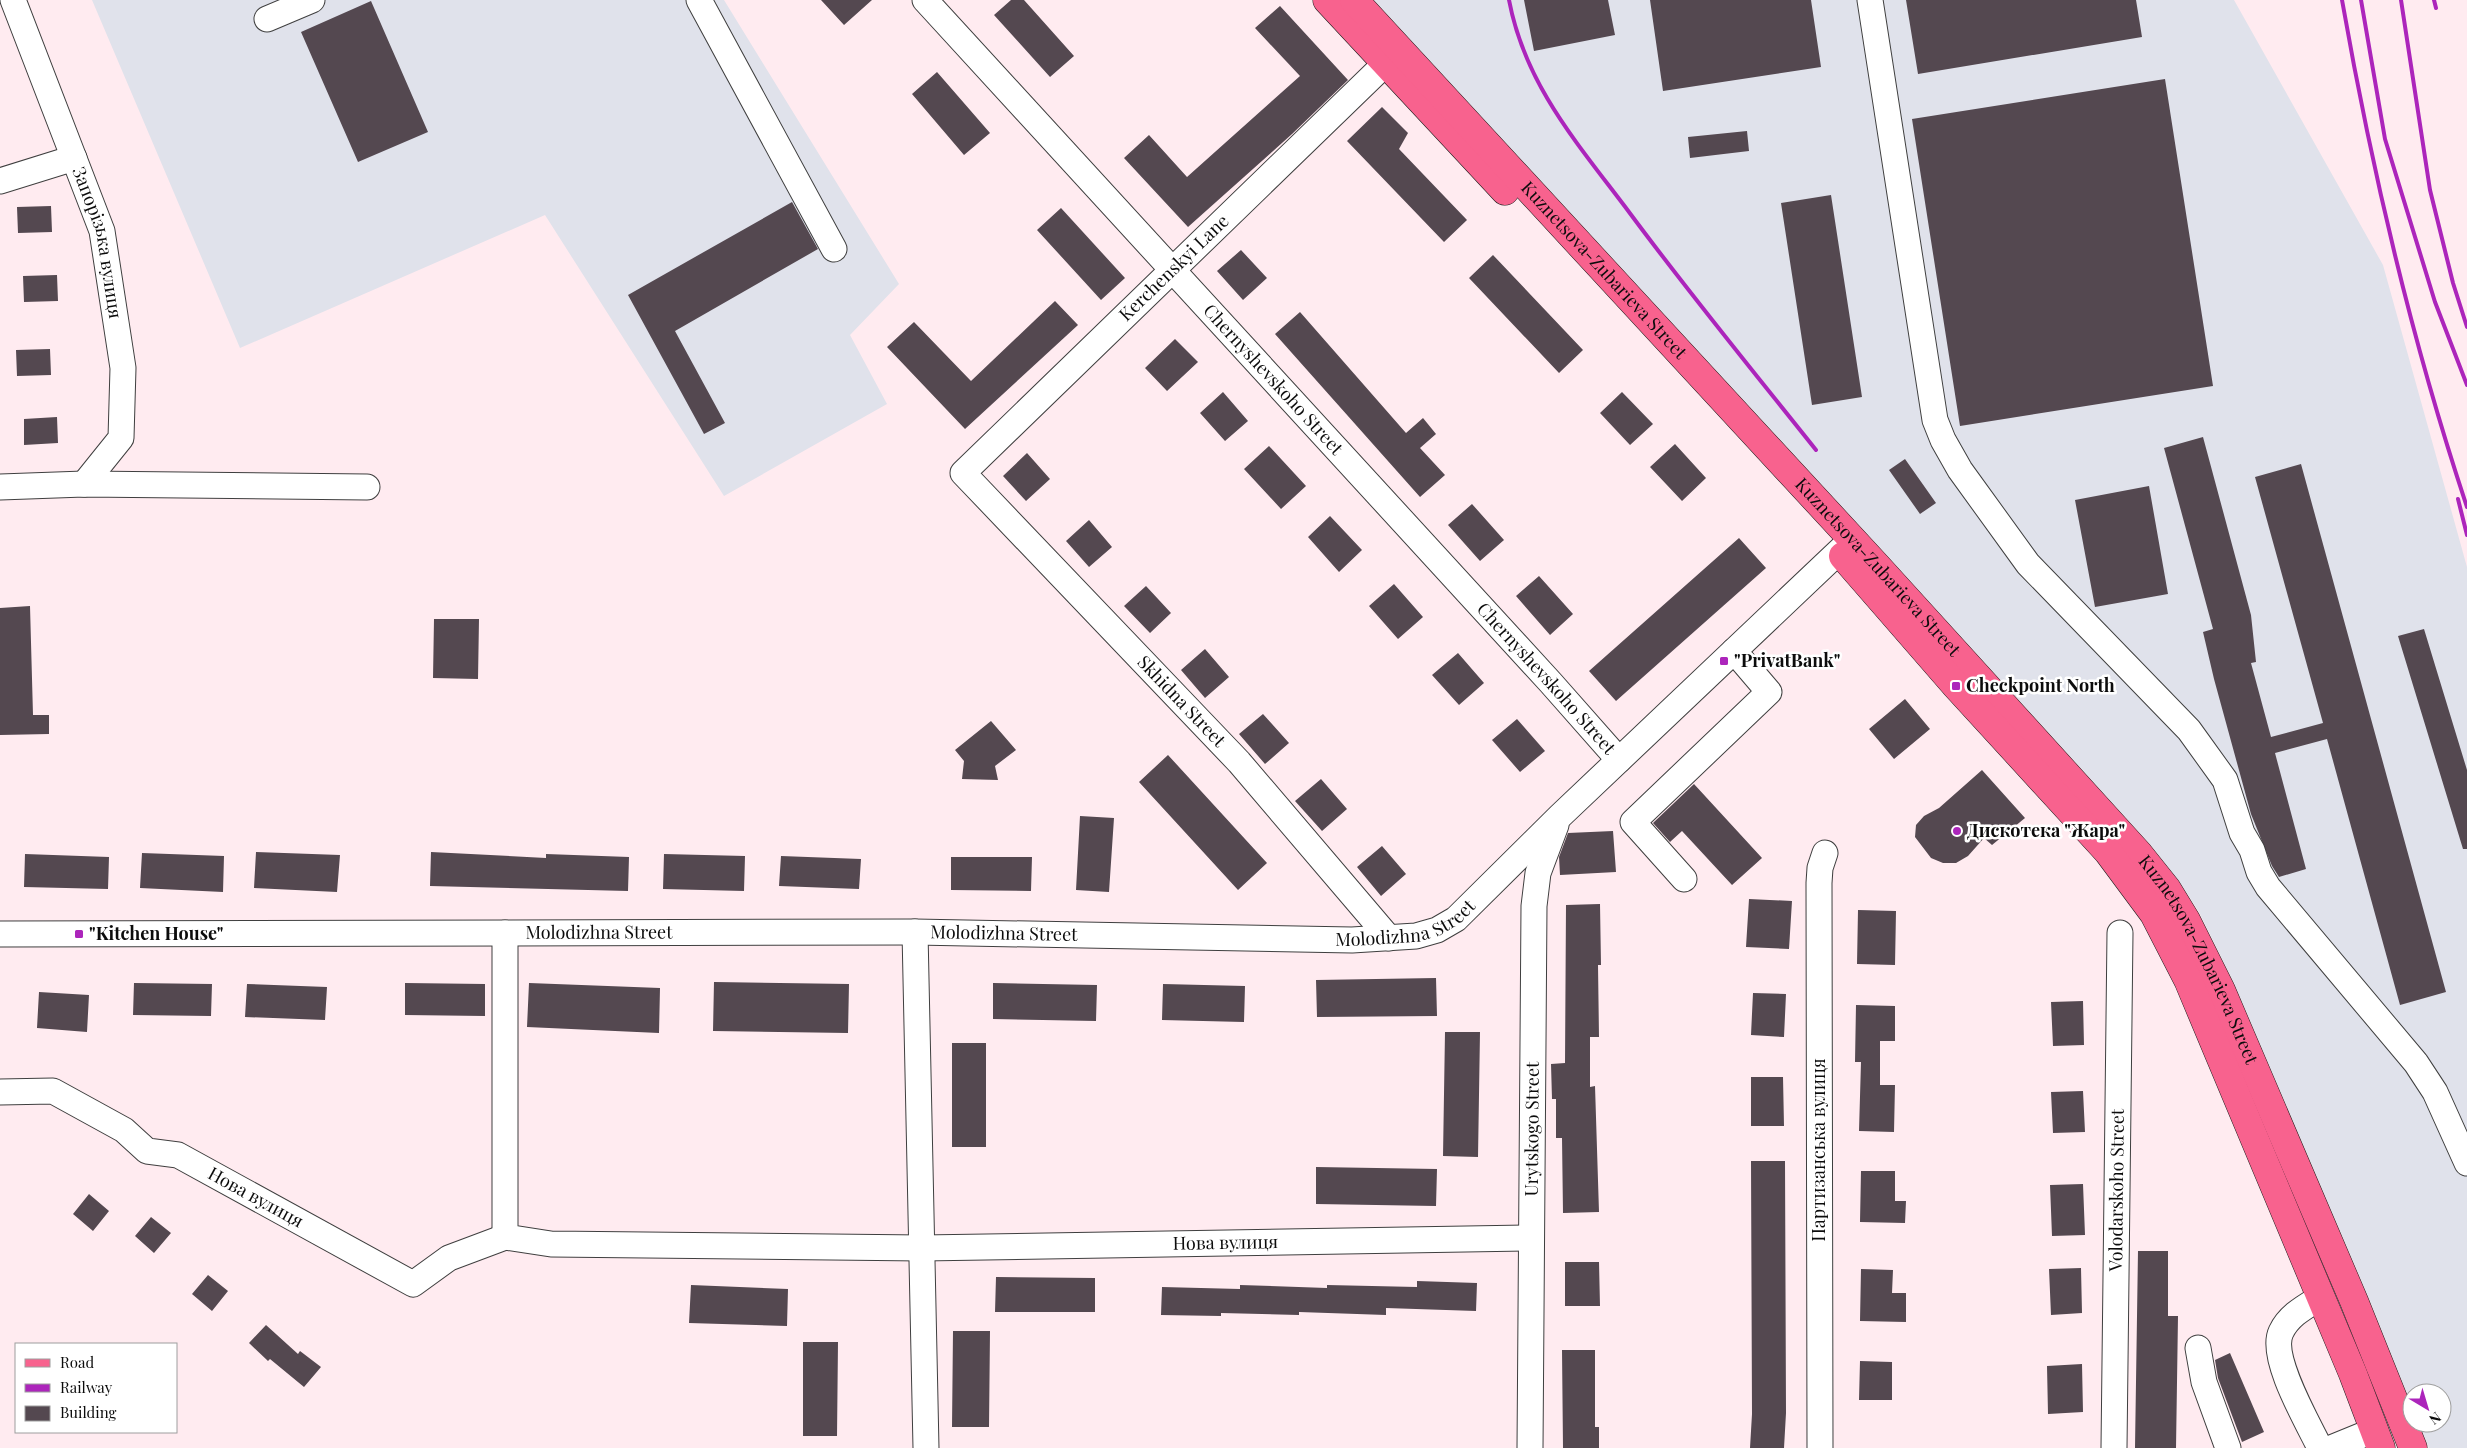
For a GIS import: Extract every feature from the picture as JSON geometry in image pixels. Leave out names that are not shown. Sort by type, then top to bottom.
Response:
[{"type":"main road","name":"Kuznetsova-Zubarieva Street","points":[[1327,0],[2139,854],[2167,890],[2186,920],[2221,990],[2354,1301],[2412,1448]]},
{"type":"main road","name":"Kuznetsova-Zubarieva Street","points":[[1354,0],[1846,546],[1956,686],[2108,852],[2154,914],[2188,980],[2321,1297],[2378,1439]]},
{"type":"street","name":"Запорізька вулиця","points":[[13,0],[102,231],[123,368],[121,438],[84,484]]},
{"type":"street","points":[[698,0],[834,249]]},
{"type":"street","name":"Chernyshevskoho Street","points":[[925,0],[1619,760]]},
{"type":"street","points":[[1870,0],[1935,420],[1943,440],[1960,470],[2028,564],[2189,730],[2200,744],[2225,780],[2242,833],[2252,850],[2259,872],[2268,886],[2416,1063],[2435,1092],[2467,1163]]},
{"type":"street","points":[[267,19],[300,2]]},
{"type":"street","name":"Kerchenskyi Lane","points":[[963,473],[1386,63]]},
{"type":"street","points":[[0,181],[74,158]]},
{"type":"street","name":"Skhidna Street","points":[[963,473],[1239,762],[1389,938]]},
{"type":"street","points":[[0,487],[84,484],[367,487]]},
{"type":"street","name":"Molodizhna Street","points":[[0,934],[915,932],[1352,940],[1416,936],[1437,930],[1456,919],[1560,816],[1846,546]]},
{"type":"street","points":[[1684,879],[1633,822],[1769,692],[1734,651]]},
{"type":"street","name":"Urytskogo Street","points":[[1530,1448],[1530,1238],[1534,906],[1538,873],[1560,816]]},
{"type":"street","name":"Партизанська вулиця","points":[[1820,1448],[1819,883],[1824,853]]},
{"type":"street","points":[[915,932],[926,1448]]},
{"type":"street","points":[[505,933],[505,1237]]},
{"type":"street","name":"Volodarskoho Street","points":[[2114,1448],[2120,933]]},
{"type":"street","name":"Нова вулиця","points":[[0,1092],[53,1091],[124,1130],[147,1151],[178,1155],[414,1284],[450,1258],[505,1237],[551,1244],[922,1248],[1530,1238]]},
{"type":"street","points":[[2320,1448],[2282,1364],[2278,1348],[2280,1334],[2288,1320],[2301,1309],[2321,1297]]},
{"type":"street","points":[[2198,1348],[2204,1382],[2228,1448]]},
{"type":"street","points":[[2330,1448],[2378,1439]]},
{"type":"shaded area","points":[[92,0],[724,0],[899,284],[850,335],[887,404],[724,496],[545,215],[240,348]]},
{"type":"shaded area","points":[[1374,0],[2234,0],[2383,265],[2467,567],[2467,1448],[2429,1448],[2423,1433],[2452,1433],[2452,1383],[2403,1383],[2368,1296],[2234,983],[2199,912],[2179,881],[2150,844],[1887,555]]},
{"type":"building","points":[[821,0],[872,0],[844,25]]},
{"type":"building","points":[[1011,0],[1024,0],[1074,56],[1050,77],[994,15]]},
{"type":"building","points":[[1524,0],[1608,0],[1615,35],[1534,51]]},
{"type":"building","points":[[1650,0],[1811,0],[1821,67],[1663,91]]},
{"type":"building","points":[[1906,0],[2136,0],[2142,37],[1918,74]]},
{"type":"building","points":[[371,1],[428,132],[358,162],[301,32]]},
{"type":"building","points":[[1280,6],[1348,80],[1292,134],[1188,227],[1124,158],[1149,135],[1187,177],[1300,76],[1255,28]]},
{"type":"building","points":[[937,72],[990,133],[964,155],[912,94]]},
{"type":"building","points":[[2165,79],[2213,386],[1960,426],[1912,119]]},
{"type":"building","points":[[1382,107],[1408,133],[1399,149],[1467,220],[1444,242],[1347,141]]},
{"type":"building","points":[[1747,131],[1749,151],[1690,158],[1688,137]]},
{"type":"building","points":[[1831,195],[1862,397],[1812,405],[1781,203]]},
{"type":"building","points":[[792,202],[818,249],[675,331],[725,423],[704,434],[628,295]]},
{"type":"building","points":[[51,206],[52,232],[18,233],[17,207]]},
{"type":"building","points":[[1061,208],[1125,278],[1101,300],[1037,230]]},
{"type":"building","points":[[1241,250],[1267,278],[1243,300],[1217,271]]},
{"type":"building","points":[[1493,255],[1583,350],[1559,373],[1469,278]]},
{"type":"building","points":[[57,275],[58,301],[24,302],[23,276]]},
{"type":"building","points":[[1055,301],[1078,325],[965,429],[887,347],[914,322],[971,381]]},
{"type":"building","points":[[1300,312],[1406,433],[1423,418],[1436,434],[1420,448],[1445,475],[1420,497],[1275,334]]},
{"type":"building","points":[[1175,339],[1198,362],[1167,391],[1145,368]]},
{"type":"building","points":[[50,349],[51,375],[17,376],[16,350]]},
{"type":"building","points":[[1223,392],[1248,421],[1225,441],[1200,413]]},
{"type":"building","points":[[1622,392],[1653,424],[1630,445],[1600,413]]},
{"type":"building","points":[[57,417],[58,443],[24,445],[24,419]]},
{"type":"building","points":[[2203,437],[2251,615],[2256,662],[2251,663],[2271,737],[2323,723],[2255,477],[2301,464],[2446,992],[2400,1005],[2327,739],[2275,753],[2306,869],[2279,877],[2272,866],[2251,814],[2214,679],[2203,632],[2213,629],[2164,448]]},
{"type":"building","points":[[1675,444],[1706,478],[1682,501],[1650,467]]},
{"type":"building","points":[[1269,446],[1306,486],[1281,509],[1244,469]]},
{"type":"building","points":[[1027,453],[1050,479],[1026,501],[1003,476]]},
{"type":"building","points":[[1905,459],[1936,503],[1920,514],[1889,470]]},
{"type":"building","points":[[2149,486],[2168,594],[2095,607],[2075,500]]},
{"type":"building","points":[[1472,504],[1504,540],[1480,561],[1448,525]]},
{"type":"building","points":[[1330,516],[1362,550],[1339,572],[1308,537]]},
{"type":"building","points":[[1089,520],[1112,547],[1089,567],[1066,541]]},
{"type":"building","points":[[1739,538],[1766,568],[1616,701],[1589,671]]},
{"type":"building","points":[[1539,576],[1573,614],[1550,635],[1516,596]]},
{"type":"building","points":[[1394,584],[1423,617],[1398,639],[1369,606]]},
{"type":"building","points":[[1146,586],[1171,613],[1150,633],[1124,606]]},
{"type":"building","points":[[30,606],[33,715],[49,715],[49,734],[0,735],[0,608]]},
{"type":"building","points":[[434,619],[479,619],[478,679],[433,678]]},
{"type":"building","points":[[2424,629],[2467,770],[2467,849],[2463,849],[2398,636]]},
{"type":"building","points":[[1205,649],[1229,677],[1205,698],[1181,670]]},
{"type":"building","points":[[1458,653],[1484,683],[1459,705],[1432,675]]},
{"type":"building","points":[[1905,699],[1930,729],[1894,759],[1869,729]]},
{"type":"building","points":[[1263,714],[1289,743],[1265,764],[1239,734]]},
{"type":"building","points":[[1517,719],[1545,751],[1520,772],[1492,740]]},
{"type":"building","points":[[991,721],[1016,750],[995,766],[998,780],[962,779],[964,761],[955,750]]},
{"type":"building","points":[[1168,755],[1267,863],[1238,890],[1139,782]]},
{"type":"building","points":[[1982,770],[2025,818],[1992,845],[1984,838],[1968,856],[1956,863],[1943,863],[1931,858],[1915,837],[1916,825],[1924,816],[1939,808]]},
{"type":"building","points":[[1321,779],[1347,809],[1322,831],[1295,801]]},
{"type":"building","points":[[1694,784],[1762,858],[1732,885],[1682,831],[1670,842],[1653,823]]},
{"type":"building","points":[[1080,816],[1114,818],[1109,892],[1076,890]]},
{"type":"building","points":[[1613,831],[1616,872],[1560,875],[1559,857],[1568,833]]},
{"type":"building","points":[[1382,846],[1406,874],[1381,896],[1357,867]]},
{"type":"building","points":[[256,852],[340,855],[337,892],[254,888]]},
{"type":"building","points":[[431,852],[546,858],[546,854],[629,857],[628,891],[430,886]]},
{"type":"building","points":[[142,853],[224,856],[223,892],[140,888]]},
{"type":"building","points":[[25,854],[109,857],[108,889],[24,887]]},
{"type":"building","points":[[664,854],[745,856],[744,891],[663,889]]},
{"type":"building","points":[[781,856],[861,859],[859,889],[779,886]]},
{"type":"building","points":[[951,857],[1032,857],[1031,891],[951,890]]},
{"type":"building","points":[[1749,899],[1792,901],[1789,949],[1746,947]]},
{"type":"building","points":[[1600,904],[1601,965],[1598,965],[1599,1037],[1590,1037],[1590,1087],[1595,1086],[1599,1212],[1563,1213],[1562,1138],[1556,1138],[1556,1099],[1552,1099],[1551,1064],[1565,1063],[1566,905]]},
{"type":"building","points":[[1858,910],[1896,911],[1895,965],[1857,964]]},
{"type":"building","points":[[1436,978],[1437,1016],[1317,1017],[1316,980]]},
{"type":"building","points":[[714,982],[849,984],[848,1033],[713,1031]]},
{"type":"building","points":[[134,983],[212,984],[211,1016],[133,1015]]},
{"type":"building","points":[[405,983],[485,984],[485,1016],[405,1015]]},
{"type":"building","points":[[529,983],[660,988],[659,1033],[527,1027]]},
{"type":"building","points":[[993,983],[1097,985],[1096,1021],[993,1019]]},
{"type":"building","points":[[247,984],[327,987],[325,1020],[245,1017]]},
{"type":"building","points":[[1163,984],[1245,986],[1244,1022],[1162,1020]]},
{"type":"building","points":[[39,992],[89,995],[87,1032],[37,1028]]},
{"type":"building","points":[[1753,993],[1786,994],[1784,1037],[1751,1035]]},
{"type":"building","points":[[2083,1001],[2084,1045],[2053,1046],[2051,1002]]},
{"type":"building","points":[[1856,1005],[1895,1006],[1895,1041],[1880,1041],[1880,1085],[1895,1085],[1894,1132],[1859,1131],[1861,1062],[1855,1062]]},
{"type":"building","points":[[1445,1032],[1480,1032],[1478,1157],[1443,1156]]},
{"type":"building","points":[[952,1043],[986,1043],[986,1147],[952,1147]]},
{"type":"building","points":[[1751,1077],[1783,1077],[1784,1126],[1751,1126]]},
{"type":"building","points":[[2083,1091],[2085,1132],[2053,1133],[2051,1092]]},
{"type":"building","points":[[1751,1161],[1785,1161],[1786,1413],[1784,1448],[1750,1448],[1752,1414]]},
{"type":"building","points":[[1316,1167],[1437,1169],[1436,1206],[1316,1204]]},
{"type":"building","points":[[1861,1171],[1895,1171],[1895,1201],[1906,1201],[1905,1223],[1860,1222]]},
{"type":"building","points":[[2083,1184],[2085,1235],[2052,1236],[2050,1185]]},
{"type":"building","points":[[89,1194],[109,1211],[93,1231],[73,1214]]},
{"type":"building","points":[[151,1217],[171,1233],[154,1253],[135,1236]]},
{"type":"building","points":[[2138,1251],[2168,1251],[2168,1316],[2178,1316],[2176,1448],[2135,1448]]},
{"type":"building","points":[[1565,1262],[1599,1262],[1600,1306],[1565,1306]]},
{"type":"building","points":[[2081,1268],[2082,1313],[2051,1315],[2049,1269]]},
{"type":"building","points":[[1861,1269],[1893,1270],[1892,1293],[1906,1293],[1906,1322],[1860,1321]]},
{"type":"building","points":[[208,1275],[228,1291],[212,1311],[192,1294]]},
{"type":"building","points":[[996,1277],[1095,1278],[1095,1312],[995,1312]]},
{"type":"building","points":[[1417,1281],[1477,1283],[1476,1311],[1386,1308],[1386,1315],[1299,1312],[1299,1315],[1221,1313],[1221,1316],[1161,1315],[1162,1287],[1240,1289],[1240,1285],[1327,1288],[1327,1285],[1417,1287]]},
{"type":"building","points":[[691,1285],[788,1289],[787,1326],[689,1323]]},
{"type":"building","points":[[266,1325],[298,1354],[300,1351],[321,1367],[304,1387],[270,1359],[268,1361],[249,1343]]},
{"type":"building","points":[[953,1331],[990,1331],[989,1427],[952,1427]]},
{"type":"building","points":[[803,1342],[838,1342],[837,1436],[803,1436]]},
{"type":"building","points":[[1562,1350],[1595,1350],[1595,1427],[1599,1427],[1599,1448],[1563,1448]]},
{"type":"building","points":[[2230,1353],[2264,1432],[2242,1442],[2218,1378],[2215,1360]]},
{"type":"building","points":[[1860,1361],[1892,1362],[1892,1400],[1859,1400]]},
{"type":"building","points":[[2082,1364],[2083,1412],[2048,1414],[2047,1366]]},
{"type":"railway","points":[[1509,0],[1527,59],[1541,87],[1573,137],[1721,332],[1816,450]]},
{"type":"railway","points":[[2342,0],[2366,128],[2395,256],[2428,382],[2467,507]]},
{"type":"railway","points":[[2361,0],[2385,139],[2435,302],[2467,385]]},
{"type":"railway","points":[[2401,0],[2430,190],[2453,283],[2467,327]]},
{"type":"railway","points":[[2434,0],[2436,8]]},
{"type":"railway","points":[[2458,499],[2467,535]]},
{"type":"place","name":"\"PrivatBank\"","points":[[1724,661]]},
{"type":"place","name":"Checkpoint North","points":[[1956,686]]},
{"type":"place","name":"Дискотека \"Жара\"","points":[[1957,831]]},
{"type":"place","name":"\"Kitchen House\"","points":[[79,934]]}]
